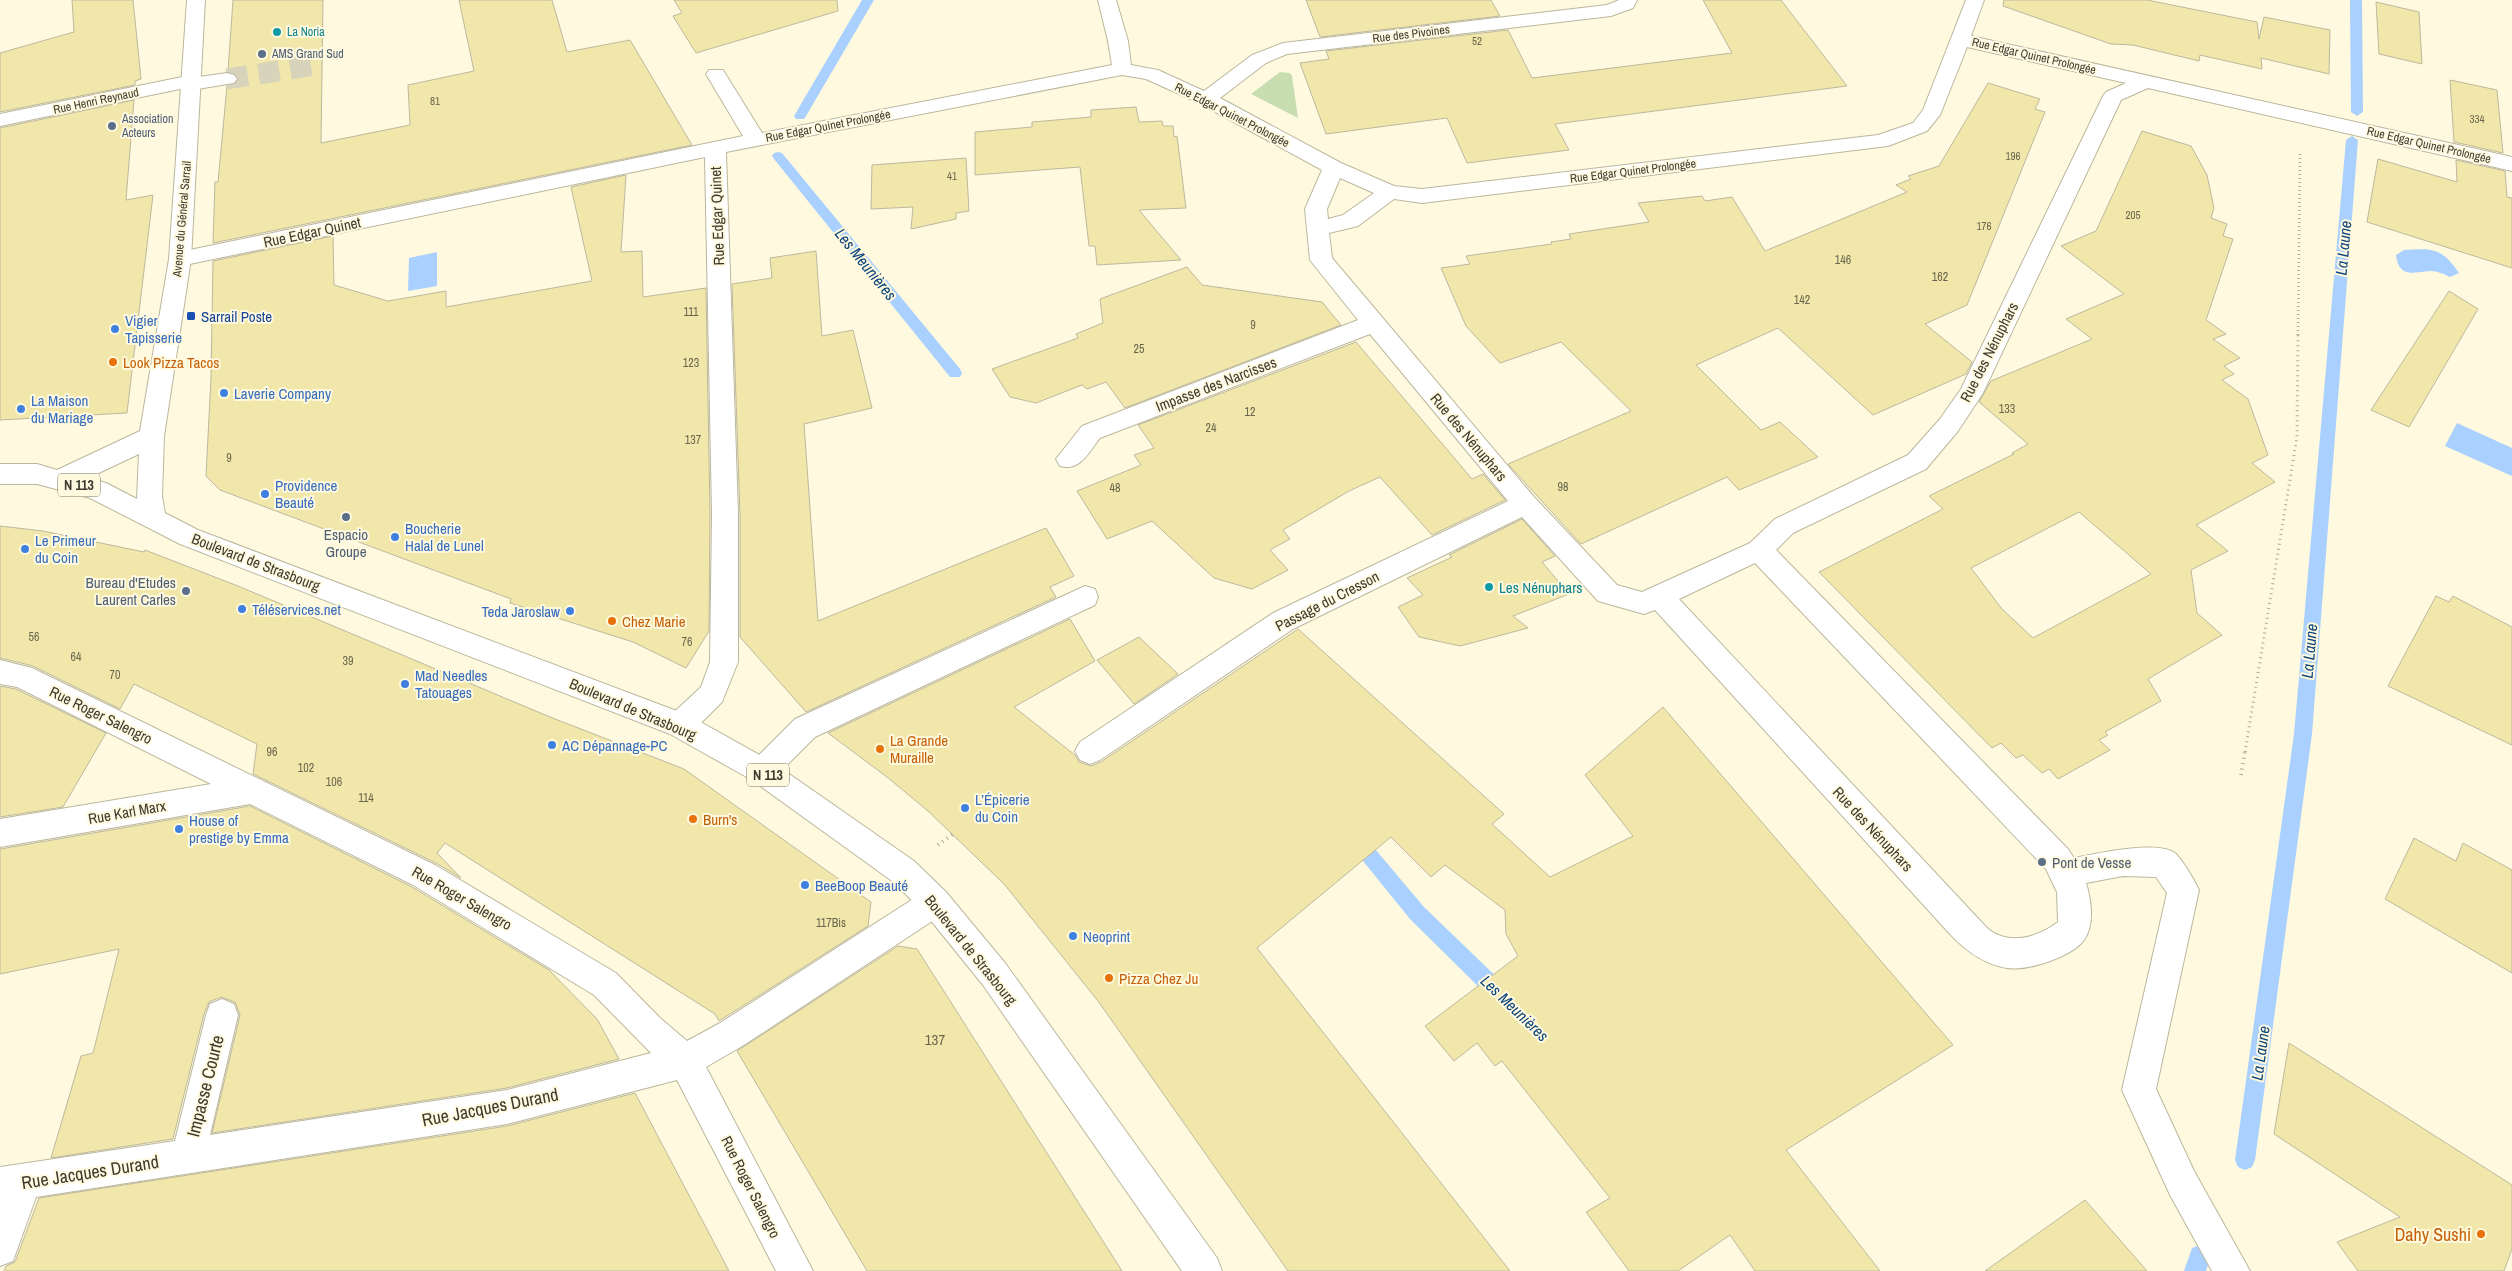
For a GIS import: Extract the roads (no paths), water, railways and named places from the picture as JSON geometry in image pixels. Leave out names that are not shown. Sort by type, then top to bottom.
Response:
[{"type":"street","name":"Avenue du Général Sarrail","points":[[153,517],[149,496],[152,436],[180,260],[196,0]]},
{"type":"street","points":[[1107,0],[1118,41],[1122,69]]},
{"type":"street","name":"Rue des Pivoines","points":[[1206,99],[1259,59],[1283,49],[1611,10],[1626,4],[1628,0]]},
{"type":"street","points":[[1960,39],[1974,0]]},
{"type":"street","name":"Rue Edgar Quinet Prolongée","points":[[715,148],[1122,69],[1151,74],[1206,99],[1334,168],[1390,192],[1422,196],[1881,141],[1920,128],[1933,111],[1960,39],[2512,164]]},
{"type":"street","points":[[2099,71],[2113,96],[2146,81]]},
{"type":"street","points":[[716,74],[756,140]]},
{"type":"street","name":"Rue Henri Reynaud","points":[[0,120],[227,78]]},
{"type":"street","name":"Rue des Nénuphars","points":[[1334,168],[1316,210],[1321,260],[1525,504],[1608,593],[1644,603],[1759,550],[1784,526],[1918,462],[1949,425],[1971,393],[2113,96]]},
{"type":"street","name":"Rue Edgar Quinet","points":[[180,260],[715,148],[725,514],[724,662],[712,694],[680,725]]},
{"type":"street","points":[[1317,228],[1350,221],[1390,192]]},
{"type":"street","name":"Impasse des Narcisses","points":[[1069,458],[1090,432],[1374,323]]},
{"type":"street","points":[[59,479],[94,465],[152,436]]},
{"type":"street","name":"N 113","points":[[0,474],[36,474],[59,479],[97,490],[153,517]]},
{"type":"street","name":"Passage du Cresson","points":[[1090,751],[1283,621],[1525,504]]},
{"type":"street","name":"Boulevard de Strasbourg","points":[[153,517],[189,537],[680,725],[762,770],[903,871],[935,902],[994,974],[1204,1271]]},
{"type":"street","name":"Rue des Nénuphars","points":[[1659,596],[1953,916],[1983,944],[2010,955],[2033,952],[2057,944],[2074,930],[2077,906],[2068,873],[2057,859],[1759,550]]},
{"type":"street","points":[[762,770],[805,728],[1085,597]]},
{"type":"street","name":"Rue Roger Salengro","points":[[0,672],[22,676],[424,875],[605,984],[648,1029],[686,1061],[794,1271]]},
{"type":"street","name":"Rue Karl Marx","points":[[0,833],[253,790]]},
{"type":"street","points":[[2068,873],[2123,862],[2164,863],[2183,890],[2139,1090],[2182,1183],[2232,1271]]},
{"type":"street","name":"Rue Jacques Durand","points":[[12,1184],[507,1107],[686,1061],[732,1034],[935,902]]},
{"type":"street","name":"Impasse Courte","points":[[188,1157],[222,1015]]},
{"type":"street","points":[[0,1248],[12,1184]]},
{"type":"water","points":[[2422,249],[2436,251],[2442,254],[2459,273],[2450,277],[2433,271],[2413,273],[2404,271],[2400,268],[2396,255],[2404,250]]},
{"type":"water","points":[[437,252],[437,286],[408,291],[409,258]]},
{"type":"water","points":[[2457,423],[2512,448],[2512,476],[2445,446]]},
{"type":"waterway","name":"Les Meunières","points":[[800,116],[868,0]]},
{"type":"waterway","name":"La Laune","points":[[2356,0],[2357,112]]},
{"type":"waterway","name":"La Laune","points":[[2245,1160],[2303,734],[2352,140]]},
{"type":"waterway","name":"Les Meunières","points":[[778,156],[955,373]]},
{"type":"waterway","name":"Les Meunières","points":[[1369,855],[1417,913],[1501,995]]},
{"type":"waterway","name":"La Laune","points":[[2195,1271],[2200,1256]]},
{"type":"tunnel","points":[[227,79],[322,64]]},
{"type":"place","name":"La Noria","points":[[277,32]]},
{"type":"place","name":"AMS Grand Sud","points":[[262,54]]},
{"type":"place","name":"Association Acteurs","points":[[112,126]]},
{"type":"place","name":"Sarrail Poste","points":[[191,316]]},
{"type":"place","name":"Vigier Tapisserie","points":[[115,329]]},
{"type":"place","name":"Look Pizza Tacos","points":[[113,362]]},
{"type":"place","name":"Laverie Company","points":[[224,393]]},
{"type":"place","name":"La Maison du Mariage","points":[[21,409]]},
{"type":"place","name":"Providence Beauté","points":[[265,494]]},
{"type":"place","name":"Espacio Groupe","points":[[346,517]]},
{"type":"place","name":"Boucherie Halal de Lunel","points":[[395,537]]},
{"type":"place","name":"Le Primeur du Coin","points":[[25,549]]},
{"type":"place","name":"Les Nénuphars","points":[[1489,587]]},
{"type":"place","name":"Bureau d'Etudes Laurent Carles","points":[[186,591]]},
{"type":"place","name":"Téléservices.net","points":[[242,609]]},
{"type":"place","name":"Teda Jaroslaw","points":[[570,611]]},
{"type":"place","name":"Chez Marie","points":[[612,621]]},
{"type":"place","name":"Mad Needles Tatouages","points":[[405,684]]},
{"type":"place","name":"AC Dépannage-PC","points":[[552,745]]},
{"type":"place","name":"La Grande Muraille","points":[[880,749]]},
{"type":"place","name":"L’Épicerie du Coin","points":[[965,808]]},
{"type":"place","name":"Burn's","points":[[693,819]]},
{"type":"place","name":"House of prestige by Emma","points":[[179,829]]},
{"type":"place","name":"Pont de Vesse","points":[[2042,862]]},
{"type":"place","name":"BeeBoop Beauté","points":[[805,885]]},
{"type":"place","name":"Neoprint","points":[[1073,936]]},
{"type":"place","name":"Pizza Chez Ju","points":[[1109,978]]},
{"type":"place","name":"Dahy Sushi","points":[[2481,1234]]}]
